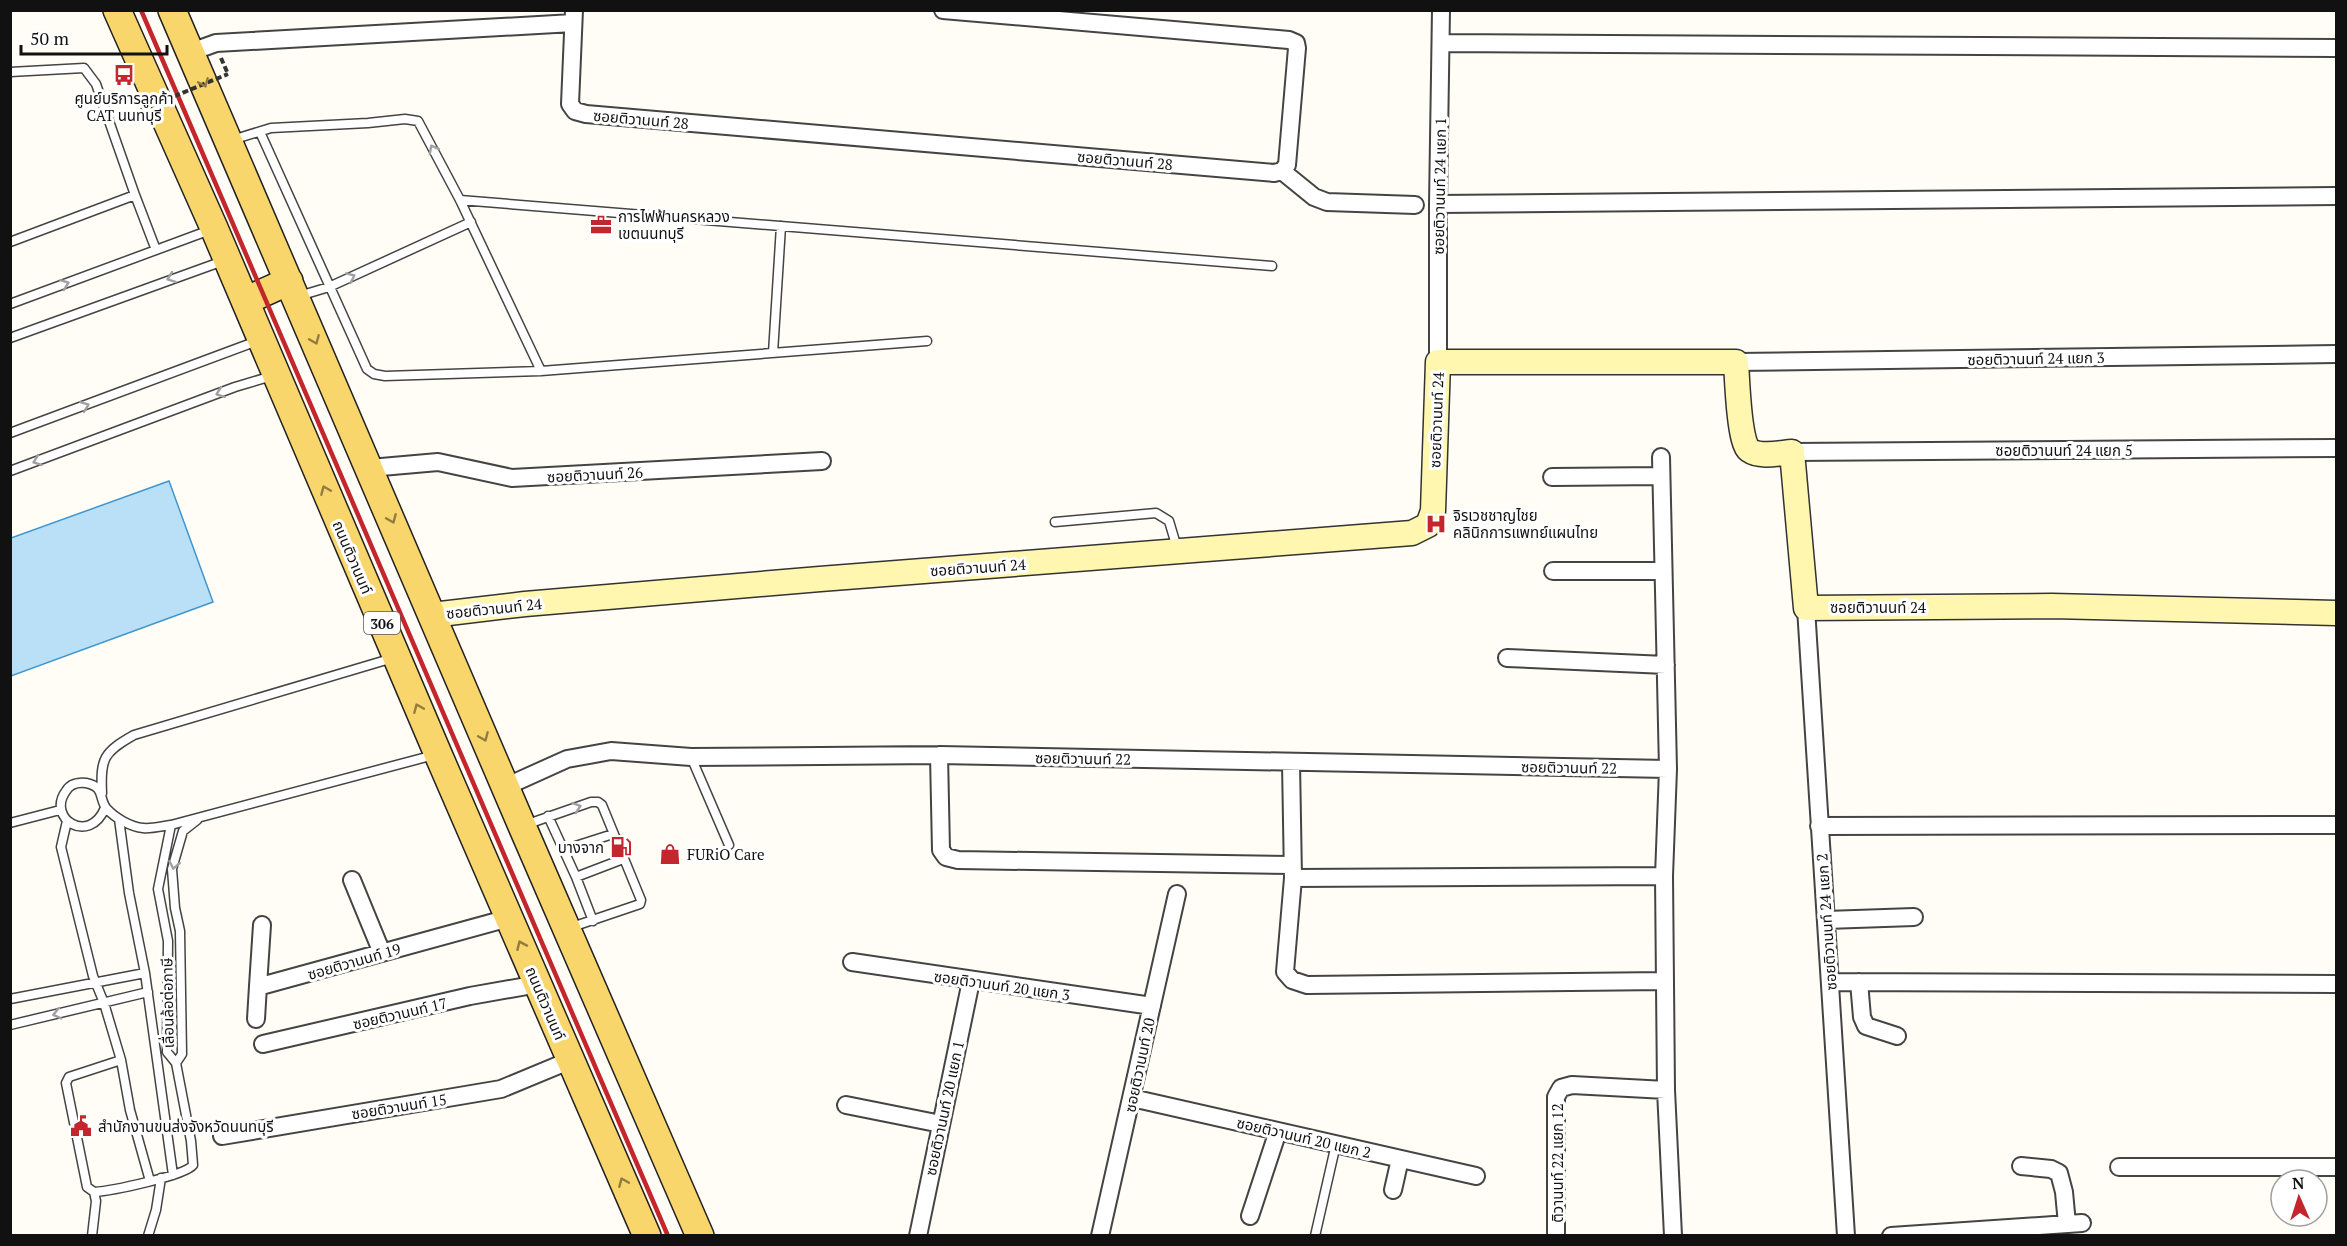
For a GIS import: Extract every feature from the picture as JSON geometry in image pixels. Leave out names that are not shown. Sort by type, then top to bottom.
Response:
[{"type":"main road","name":"ถนนติวานนท์","points":[[117,10],[214,228],[275,375],[646,1236]]},
{"type":"main road","points":[[172,10],[522,826],[580,925],[700,1236]]},
{"type":"main road","points":[[245,301],[293,289]]},
{"type":"street","points":[[943,10],[1289,40],[1296,43],[1287,165],[1282,171],[1314,197],[1328,202],[1415,205]]},
{"type":"street","name":"ซอยติวานนท์ 24 แยก 1","points":[[1438,362],[1441,10]]},
{"type":"street","name":"ซอยติวานนท์ 28","points":[[190,52],[216,43],[574,17],[570,105],[575,111],[586,114],[1274,173],[1282,171]]},
{"type":"street","points":[[1441,43],[2337,48]]},
{"type":"street","points":[[1438,204],[2337,196]]},
{"type":"street","name":"ซอยติวานนท์ 24 แยก 3","points":[[1737,362],[2337,354]]},
{"type":"street","name":"ซอยติวานนท์ 24","points":[[432,615],[525,604],[1412,533],[1428,525],[1433,511],[1438,362],[1737,362]]},
{"type":"street","points":[[1737,362],[1739,407],[1745,446],[1751,452],[1760,454],[1792,452],[1806,608]]},
{"type":"street","name":"ซอยติวานนท์ 24 แยก 5","points":[[1792,452],[2337,448]]},
{"type":"street","points":[[1661,457],[1668,769],[1664,876],[1666,1090],[1672,1236]]},
{"type":"street","name":"ซอยติวานนท์ 26","points":[[370,468],[438,462],[512,478],[822,461]]},
{"type":"street","points":[[1552,477],[1661,476]]},
{"type":"street","points":[[1553,571],[1663,571]]},
{"type":"street","name":"ซอยติวานนท์ 24","points":[[1806,608],[2052,606],[2337,613]]},
{"type":"street","name":"ซอยติวานนท์ 24 แยก 2","points":[[1806,608],[1846,1236]]},
{"type":"street","points":[[1507,658],[1666,666]]},
{"type":"street","name":"ซอยติวานนท์ 22","points":[[505,787],[567,759],[611,751],[691,757],[939,754],[1668,769]]},
{"type":"street","points":[[939,754],[941,850],[946,857],[970,860],[1293,872],[1664,876]]},
{"type":"street","points":[[1290,763],[1293,872],[1285,972],[1292,980],[1306,985],[1665,981]]},
{"type":"street","points":[[1819,826],[2337,825]]},
{"type":"street","points":[[352,880],[382,953]]},
{"type":"street","name":"ซอยติวานนท์ 20","points":[[1100,1236],[1178,894]]},
{"type":"street","points":[[1826,920],[1914,917]]},
{"type":"street","name":"ซอยติวานนท์ 19","points":[[258,986],[270,985],[509,918]]},
{"type":"street","points":[[256,1019],[262,925]]},
{"type":"street","name":"ซอยติวานนท์ 20 แยก 3","points":[[852,962],[1152,1006]]},
{"type":"street","name":"ซอยติวานนท์ 20 แยก 1","points":[[918,1236],[971,981]]},
{"type":"street","points":[[1830,982],[2337,984]]},
{"type":"street","points":[[1859,982],[1862,1017],[1866,1026],[1897,1036]]},
{"type":"street","name":"ซอยติวานนท์ 17","points":[[263,1044],[470,996],[538,984]]},
{"type":"street","name":"ซอยติวานนท์ 15","points":[[222,1136],[501,1089],[571,1060]]},
{"type":"street","name":"ติวานนท์ 22 แยก 12","points":[[1557,1236],[1556,1097],[1561,1088],[1572,1085],[1666,1090]]},
{"type":"street","name":"ซอยติวานนท์ 20 แยก 2","points":[[1132,1098],[1476,1176]]},
{"type":"street","points":[[846,1105],[941,1124]]},
{"type":"street","points":[[1250,1216],[1278,1131]]},
{"type":"street","points":[[1394,1190],[1400,1159]]},
{"type":"street","points":[[1891,1236],[2074,1224],[2059,1173],[2051,1169],[2021,1166]]},
{"type":"street","points":[[2119,1167],[2337,1167]]},
{"type":"lane","points":[[10,72],[84,68],[96,84],[156,250]]},
{"type":"lane","points":[[229,141],[271,128],[405,119],[418,121],[471,222],[541,371]]},
{"type":"lane","points":[[260,132],[367,369],[374,374],[385,376],[541,371],[927,341]]},
{"type":"lane","points":[[10,242],[135,195]]},
{"type":"lane","points":[[460,200],[1272,266]]},
{"type":"lane","points":[[293,289],[329,286],[471,222]]},
{"type":"lane","points":[[773,353],[781,226]]},
{"type":"lane","points":[[10,304],[214,228]]},
{"type":"lane","points":[[10,338],[226,260]]},
{"type":"lane","points":[[10,434],[261,339]]},
{"type":"lane","points":[[10,471],[235,387],[275,375]]},
{"type":"lane","points":[[1055,522],[1156,513],[1169,522],[1178,551]]},
{"type":"lane","points":[[102,793],[93,784],[80,782],[68,787],[61,797],[60,810],[67,821],[78,827],[90,826],[100,819],[105,808],[101,770],[111,748],[134,735],[396,657]]},
{"type":"lane","points":[[105,808],[119,819],[143,828],[171,825],[438,754]]},
{"type":"lane","points":[[691,757],[729,845]]},
{"type":"lane","points":[[522,826],[548,816],[591,802],[598,802],[602,805],[641,902],[580,925],[576,877],[548,816]]},
{"type":"lane","points":[[10,823],[60,810]]},
{"type":"lane","name":"เลื่อนล้อต่อภาษี","points":[[171,825],[158,889],[168,941],[167,1052],[176,1063],[182,1054],[180,931],[175,908],[172,869],[183,831],[201,817]]},
{"type":"lane","points":[[119,819],[129,893],[148,992],[172,1175]]},
{"type":"lane","points":[[67,821],[61,847],[96,984],[121,1060],[130,1110],[150,1181]]},
{"type":"lane","points":[[563,850],[613,834]]},
{"type":"lane","points":[[576,877],[623,859]]},
{"type":"lane","points":[[10,999],[145,973]]},
{"type":"lane","points":[[10,1025],[148,992]]},
{"type":"lane","points":[[92,1236],[96,1201],[94,1192],[87,1187],[66,1083],[69,1077],[121,1060]]},
{"type":"lane","points":[[94,1192],[172,1175],[190,1169],[193,1165],[191,1141],[176,1063]]},
{"type":"lane","points":[[1315,1236],[1336,1144]]},
{"type":"lane","points":[[147,1236],[156,1210],[161,1178]]},
{"type":"path","points":[[141,110],[228,74]]},
{"type":"water","points":[[169,481],[213,602],[11,676],[11,538]]},
{"type":"railway","points":[[141,10],[668,1236]]},
{"type":"place","name":"ศูนย์บริการลูกค้า CAT นนทบุรี","points":[[124,75]]},
{"type":"place","name":"การไฟฟ้านครหลวง เขตนนทบุรี","points":[[601,225]]},
{"type":"place","name":"จิรเวชชาญไชย คลินิกการแพทย์แผนไทย","points":[[1436,524]]},
{"type":"place","name":"บางจาก","points":[[621,847]]},
{"type":"place","name":"FURiO Care","points":[[670,854]]},
{"type":"place","name":"สำนักงานขนส่งจังหวัดนนทบุรี","points":[[81,1126]]}]
